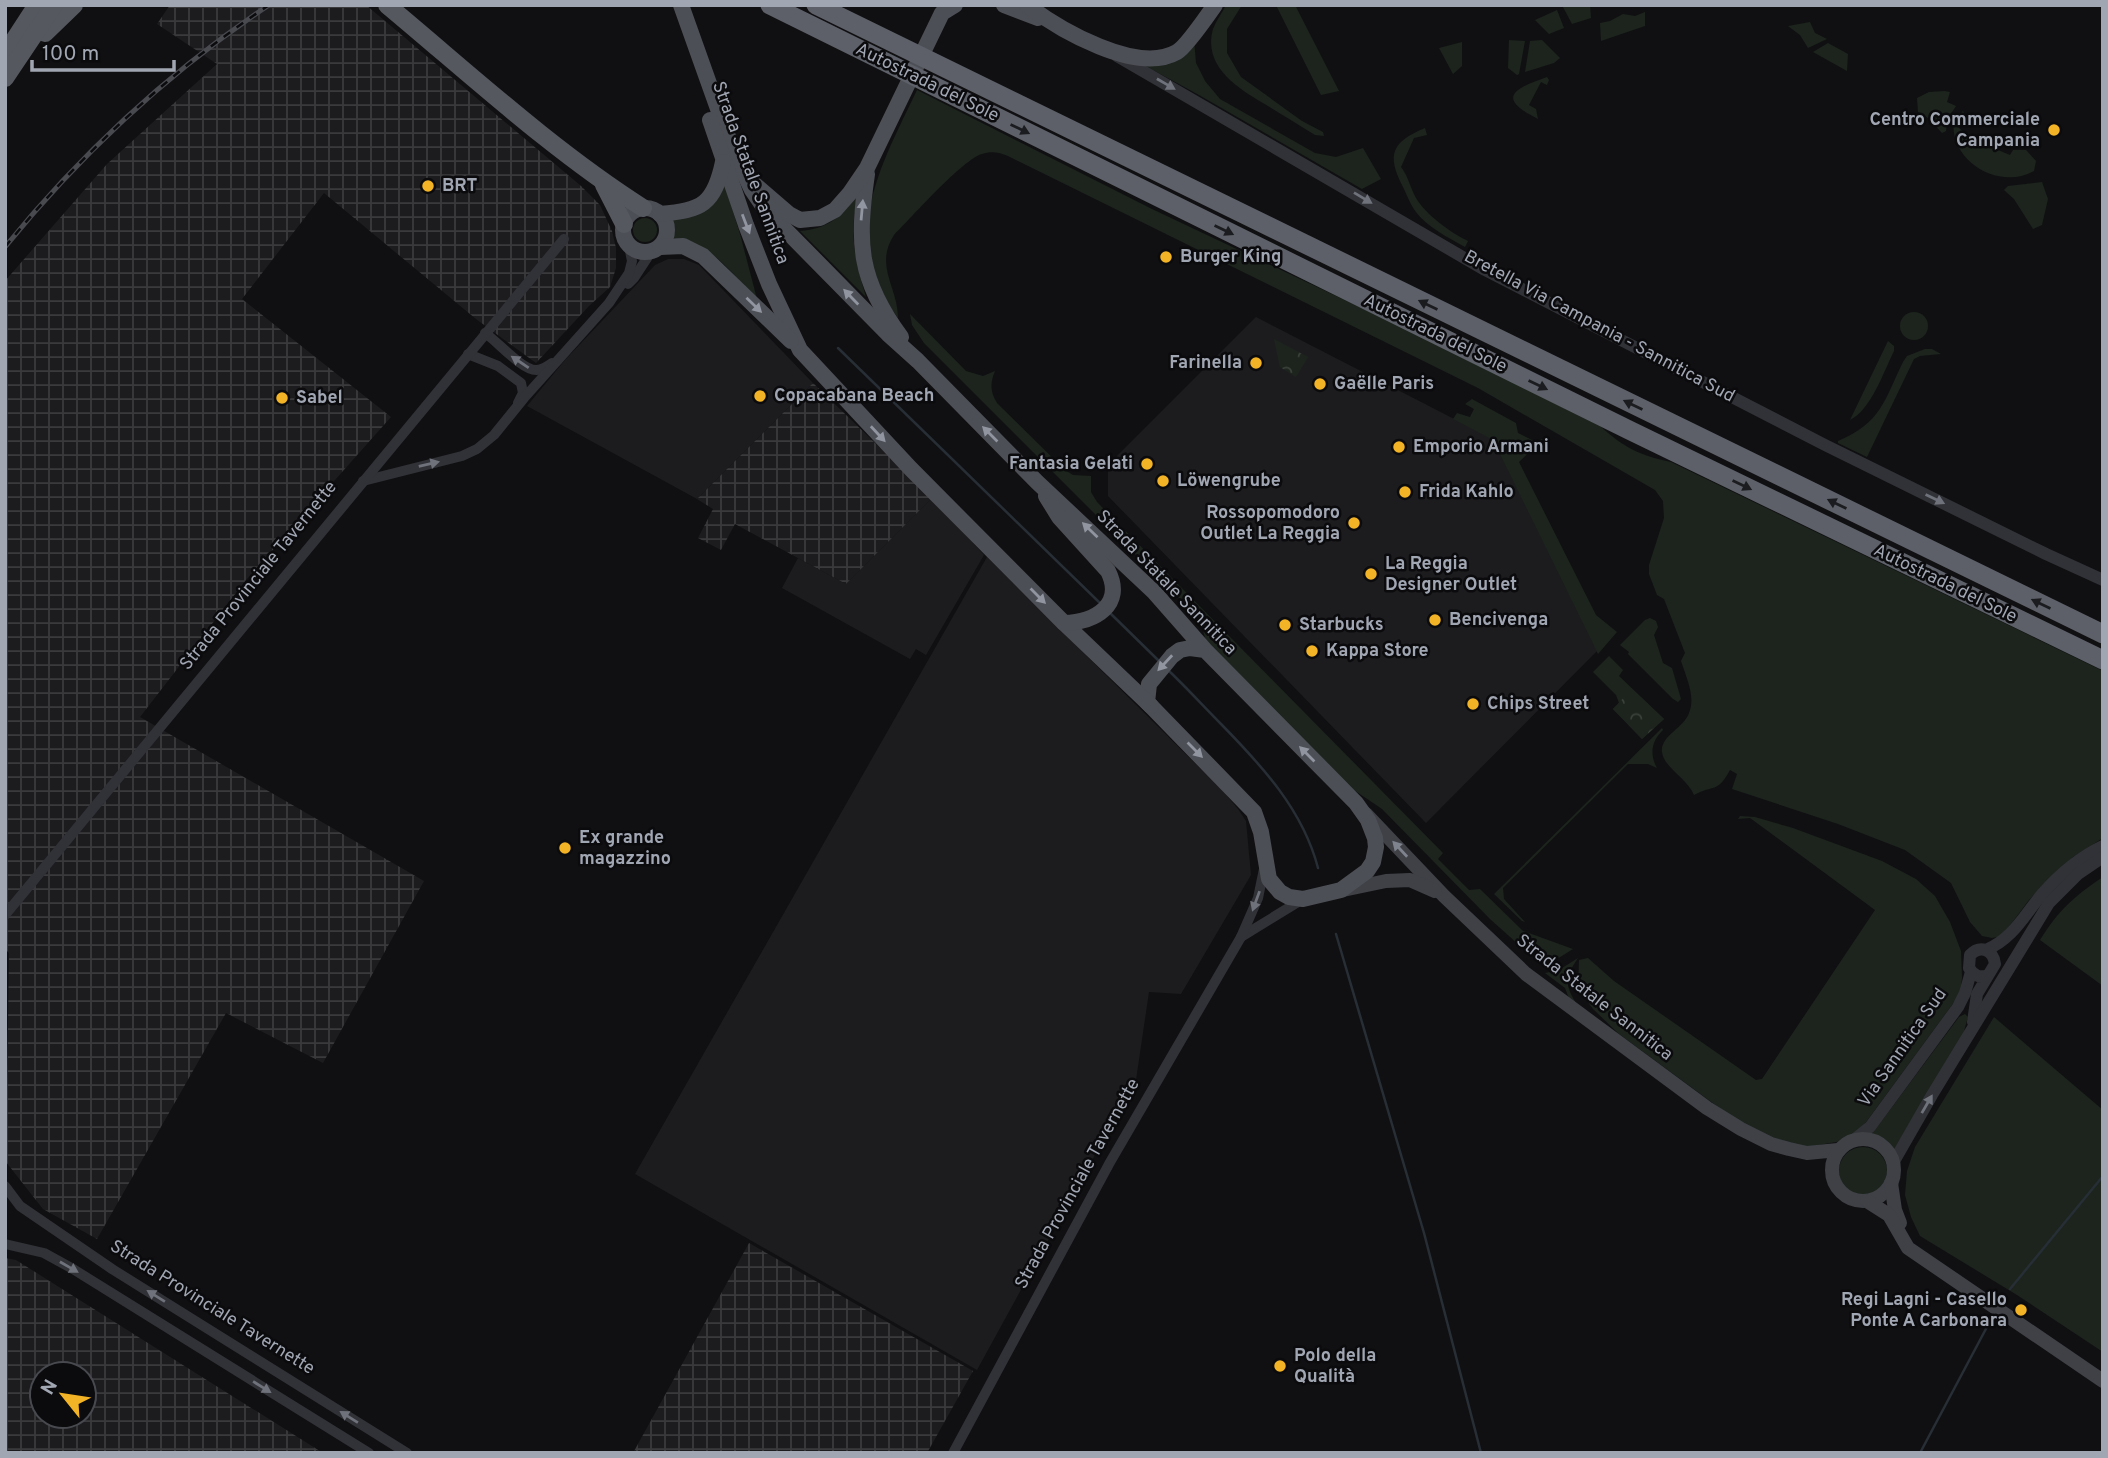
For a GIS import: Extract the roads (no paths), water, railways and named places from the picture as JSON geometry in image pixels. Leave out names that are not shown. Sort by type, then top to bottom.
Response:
[{"type":"highway","points":[[5,38],[16,22],[22,5]]},
{"type":"highway","points":[[8,66],[37,5]]},
{"type":"highway","points":[[8,66],[54,5]]},
{"type":"highway","points":[[8,66],[74,5]]},
{"type":"highway","points":[[387,5],[565,154],[602,182],[652,211]]},
{"type":"highway","name":"Autostrada del Sole","points":[[770,5],[1617,424],[2103,660]]},
{"type":"highway","name":"Autostrada del Sole","points":[[816,5],[2103,634]]},
{"type":"highway","points":[[602,182],[624,224]]},
{"type":"main road","points":[[1004,5],[1049,22],[1107,51],[1151,60],[1178,52],[1215,5]]},
{"type":"main road","points":[[1027,5],[1049,22]]},
{"type":"main road","name":"Strada Statale Sannitica","points":[[678,6],[723,159],[765,272],[800,350]]},
{"type":"main road","name":"Strada Statale Sannitica","points":[[678,6],[727,136],[752,190],[765,209],[1038,482],[1154,592],[1205,650],[1444,896],[1526,974],[1707,1108],[1771,1144],[1807,1153],[1838,1150]]},
{"type":"main road","name":"Strada Statale Sannitica","points":[[748,179],[800,220],[820,218],[835,209],[867,168],[947,8]]},
{"type":"main road","points":[[652,211],[664,219],[667,231],[664,243],[655,250],[639,252],[629,246],[623,232],[624,224],[631,214],[652,211],[691,211],[703,204],[718,183],[723,159]]},
{"type":"main road","name":"Strada Statale Sannitica","points":[[867,168],[860,236],[865,271],[878,302],[918,361]]},
{"type":"main road","name":"Strada Statale Sannitica","points":[[655,250],[682,246],[704,256],[800,350],[911,468],[1064,623],[1150,705],[1254,812],[1261,832],[1269,879],[1273,885],[1289,897],[1303,899],[1341,890],[1367,871],[1375,856],[1375,838],[1368,820],[1356,803]]},
{"type":"main road","points":[[1038,482],[1059,517],[1108,571],[1113,582],[1113,598],[1104,609],[1079,623],[1064,623]]},
{"type":"main road","points":[[1150,705],[1149,684],[1172,656],[1180,650],[1190,648],[1205,650]]},
{"type":"main road","points":[[1341,890],[1386,881],[1410,880],[1444,896]]},
{"type":"main road","points":[[1855,1139],[1875,1141],[1890,1154],[1894,1163]]},
{"type":"main road","name":"Via Sannitica Sud","points":[[1838,1150],[1855,1139]]},
{"type":"main road","points":[[1838,1150],[1831,1170],[1839,1190],[1847,1196],[1867,1201],[1877,1198],[1891,1183]]},
{"type":"main road","name":"Strada Statale Sannitica","points":[[1807,1153],[1831,1170]]},
{"type":"main road","name":"Via Sannitica Sud","points":[[1891,1183],[1894,1163]]},
{"type":"main road","points":[[1891,1183],[1895,1210],[1908,1248]]},
{"type":"main road","points":[[1867,1201],[1889,1215],[1908,1248],[2103,1381]]},
{"type":"street","name":"Bretella Via Campania - Sannitica Sud","points":[[1107,51],[1486,270],[1825,445],[2103,580]]},
{"type":"street","points":[[363,481],[564,239]]},
{"type":"street","name":"Strada Provinciale Tavernette","points":[[615,295],[629,273],[632,261],[629,246]]},
{"type":"street","name":"Strada Provinciale Tavernette","points":[[5,915],[363,481],[461,456],[478,449],[494,435],[615,295],[634,278],[655,250]]},
{"type":"street","points":[[485,333],[508,354],[532,370],[541,370],[560,358]]},
{"type":"street","points":[[468,354],[498,366],[521,383],[523,393],[517,407]]},
{"type":"street","name":"Via Sannitica Sud","points":[[1855,1139],[1870,1127],[1958,1007],[1971,972],[1968,964],[1970,955],[2008,938],[2044,892],[2073,864],[2103,846]]},
{"type":"street","name":"Via Sannitica Sud","points":[[1894,1163],[2049,903],[2078,874],[2103,857]]},
{"type":"street","name":"Strada Provinciale Tavernette","points":[[953,1453],[1110,1164],[1241,937],[1258,898],[1265,863]]},
{"type":"street","name":"Strada Provinciale Tavernette","points":[[1241,937],[1303,899]]},
{"type":"street","name":"Via Sannitica Sud","points":[[1970,1032],[1978,994],[1992,970],[2020,934],[2036,923]]},
{"type":"street","points":[[1971,972],[1979,976],[1992,970],[1993,955],[1986,950]]},
{"type":"street","name":"Strada Provinciale Tavernette","points":[[5,1186],[20,1206],[112,1269],[407,1453]]},
{"type":"street","points":[[5,1244],[44,1253],[72,1269],[369,1453]]},
{"type":"waterway","points":[[838,348],[1101,604]]},
{"type":"waterway","points":[[1109,612],[1159,661]]},
{"type":"waterway","points":[[1168,670],[1237,741],[1279,790],[1302,827],[1318,868]]},
{"type":"waterway","points":[[1336,934],[1424,1233],[1481,1453]]},
{"type":"waterway","points":[[2010,1289],[2103,1176]]},
{"type":"waterway","points":[[1920,1453],[1988,1325]]},
{"type":"railway","points":[[5,247],[64,180],[128,116],[197,58],[269,5]]},
{"type":"place","name":"Centro Commerciale Campania","points":[[2054,130]]},
{"type":"place","name":"BRT","points":[[428,186]]},
{"type":"place","name":"Burger King","points":[[1166,257]]},
{"type":"place","name":"Farinella","points":[[1256,363]]},
{"type":"place","name":"Gaëlle Paris","points":[[1320,384]]},
{"type":"place","name":"Copacabana Beach","points":[[760,396]]},
{"type":"place","name":"Sabel","points":[[282,398]]},
{"type":"place","name":"Emporio Armani","points":[[1399,447]]},
{"type":"place","name":"Fantasia Gelati","points":[[1147,464]]},
{"type":"place","name":"Löwengrube","points":[[1163,481]]},
{"type":"place","name":"Frida Kahlo","points":[[1405,492]]},
{"type":"place","name":"Rossopomodoro Outlet La Reggia","points":[[1354,523]]},
{"type":"place","name":"La Reggia Designer Outlet","points":[[1371,574]]},
{"type":"place","name":"Bencivenga","points":[[1435,620]]},
{"type":"place","name":"Starbucks","points":[[1285,625]]},
{"type":"place","name":"Kappa Store","points":[[1312,651]]},
{"type":"place","name":"Chips Street","points":[[1473,704]]},
{"type":"place","name":"Ex grande magazzino","points":[[565,848]]},
{"type":"place","name":"Regi Lagni - Casello Ponte A Carbonara","points":[[2021,1310]]},
{"type":"place","name":"Polo della Qualità","points":[[1280,1366]]}]
